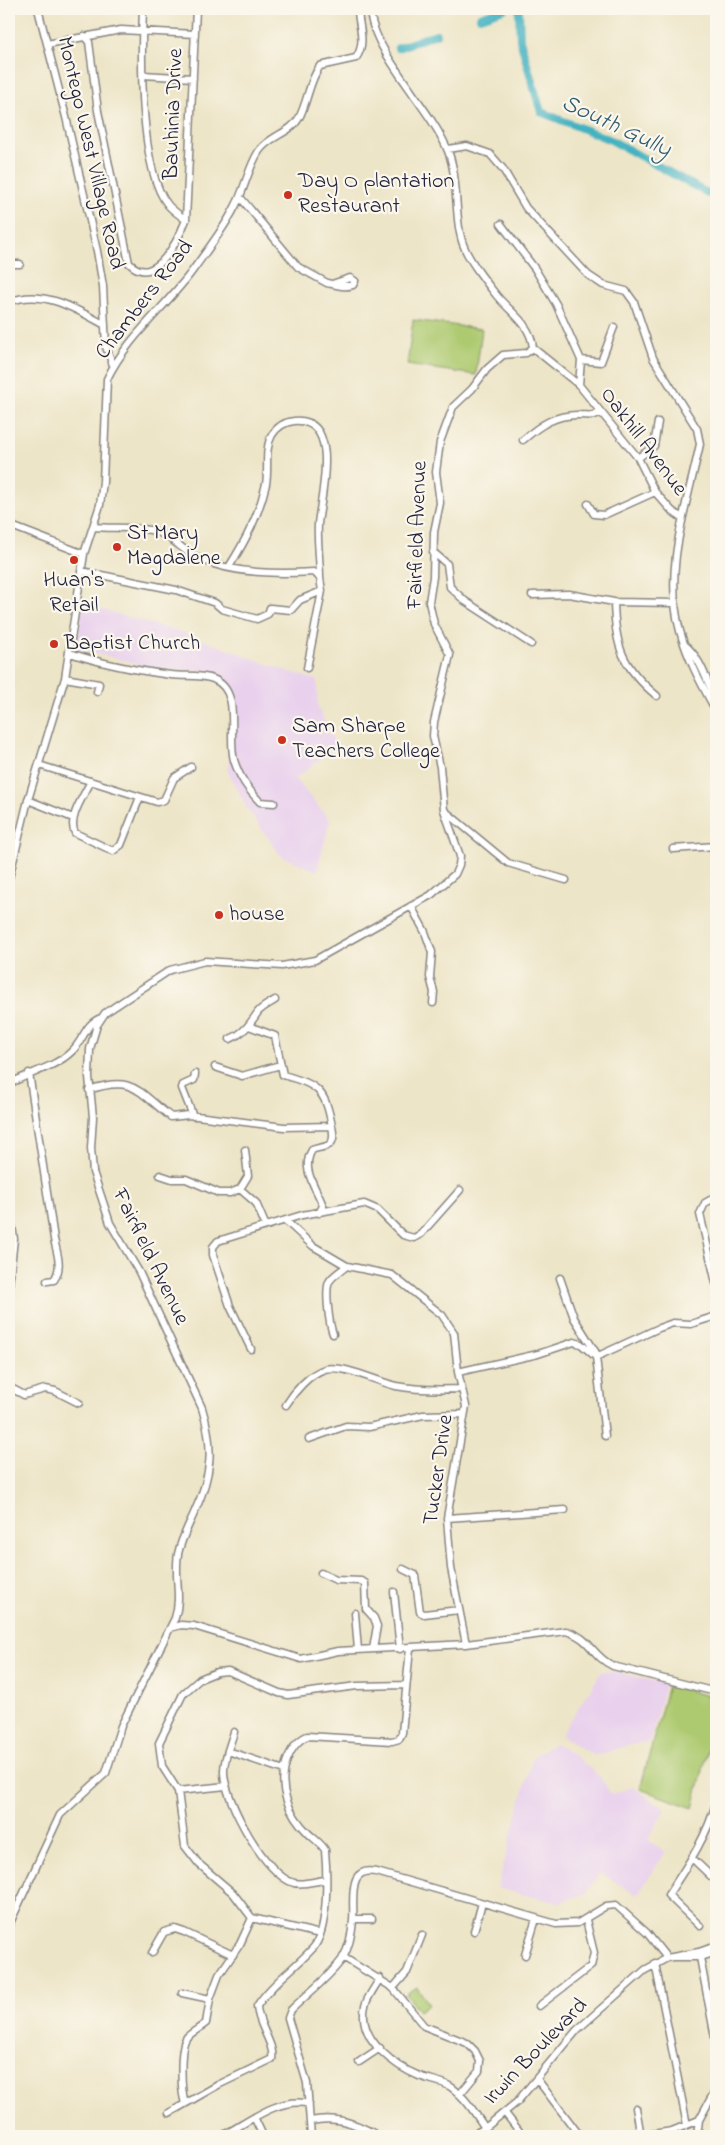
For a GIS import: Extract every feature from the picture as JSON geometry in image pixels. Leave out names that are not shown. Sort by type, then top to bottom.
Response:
[{"type":"street","name":"Montego West Village Road","points":[[38,9],[66,117],[96,251],[103,286],[106,347],[113,365]]},
{"type":"street","points":[[84,36],[89,42],[98,111],[129,263],[140,271],[152,270],[158,266],[176,242],[186,220],[165,201],[153,168],[145,130],[143,9]]},
{"type":"street","name":"Bauhinia Drive","points":[[186,220],[196,9]]},
{"type":"street","name":"Chambers Road","points":[[9,878],[28,800],[65,678],[84,554],[100,505],[103,482],[107,379],[113,365],[187,278],[240,197],[259,150],[270,139],[293,126],[299,119],[314,75],[320,66],[356,58],[361,50],[362,39],[358,9]]},
{"type":"street","points":[[370,9],[370,19],[379,40],[448,149],[456,183],[460,228],[465,250],[496,295],[526,326],[532,336],[532,348]]},
{"type":"street","points":[[47,44],[107,31],[142,30],[195,34]]},
{"type":"street","points":[[143,75],[193,78]]},
{"type":"street","points":[[448,149],[467,146],[490,154],[504,169],[526,208],[588,275],[603,285],[626,291],[632,298],[653,358],[682,403],[700,438],[696,463],[682,518],[674,568],[674,603],[685,645],[704,690],[716,711]]},
{"type":"street","points":[[240,197],[298,267],[320,280],[332,284]]},
{"type":"street","points":[[501,224],[550,292],[581,360],[578,385]]},
{"type":"street","points":[[9,264],[20,264]]},
{"type":"street","points":[[9,302],[27,298],[52,299],[72,305],[105,325]]},
{"type":"street","points":[[581,360],[601,362],[614,326]]},
{"type":"street","name":"Oakhill Avenue","points":[[532,348],[578,385],[638,458],[655,492],[672,511],[682,518]]},
{"type":"street","name":"Fairfield Avenue","points":[[9,1925],[60,1816],[106,1773],[121,1726],[170,1628],[179,1605],[176,1578],[178,1554],[210,1466],[208,1428],[202,1408],[140,1272],[116,1235],[102,1204],[92,1165],[92,1117],[89,1090],[90,1049],[100,1018],[170,970],[205,961],[282,966],[314,960],[410,906],[441,886],[454,874],[459,865],[458,845],[444,810],[440,767],[433,736],[434,722],[450,655],[430,612],[429,602],[434,532],[440,503],[436,472],[440,442],[450,413],[495,361],[503,356],[526,353],[532,348]]},
{"type":"street","points":[[523,440],[547,422],[560,416],[593,416],[600,413]]},
{"type":"street","points":[[229,566],[250,534],[259,511],[266,482],[268,449],[271,436],[279,426],[296,421],[304,422],[317,431],[325,456],[326,480],[318,527],[322,591],[307,668]]},
{"type":"street","points":[[638,458],[654,446],[658,422]]},
{"type":"street","points":[[588,504],[594,514],[604,515],[655,492]]},
{"type":"street","points":[[9,526],[84,554]]},
{"type":"street","points":[[93,527],[154,531],[172,539],[200,559],[270,574],[314,572],[320,578]]},
{"type":"street","points":[[433,552],[447,564],[450,587],[465,600],[531,644]]},
{"type":"street","points":[[81,571],[176,590],[215,603],[222,609],[257,619],[268,614],[270,608],[291,610],[300,600],[322,591]]},
{"type":"street","points":[[532,595],[569,594],[614,602],[674,603]]},
{"type":"street","points":[[614,602],[614,629],[625,662],[640,681],[657,696]]},
{"type":"street","points":[[685,645],[693,652],[716,700]]},
{"type":"street","points":[[70,653],[158,673],[202,676],[218,682],[225,688],[231,699],[234,757],[242,779],[260,802],[274,803]]},
{"type":"street","points":[[65,678],[99,684],[97,692]]},
{"type":"street","points":[[39,765],[157,802],[164,800],[174,778],[191,767]]},
{"type":"street","points":[[91,781],[74,818],[72,828],[75,833],[112,850],[117,850],[121,845],[140,797]]},
{"type":"street","points":[[28,800],[74,818]]},
{"type":"street","points":[[444,810],[508,864],[566,880]]},
{"type":"street","points":[[673,849],[716,846]]},
{"type":"street","points":[[410,906],[429,940],[432,952],[431,984],[428,994]]},
{"type":"street","points":[[431,984],[434,992],[433,1003]]},
{"type":"street","points":[[230,1039],[240,1034],[249,1026],[260,1010],[275,1000]]},
{"type":"street","points":[[9,1084],[70,1054],[81,1040],[88,1025],[100,1018]]},
{"type":"street","points":[[249,1026],[275,1036],[283,1075],[305,1081],[324,1096],[332,1126],[332,1142],[328,1146],[312,1150],[308,1160],[311,1182],[323,1206],[319,1213]]},
{"type":"street","points":[[215,1067],[242,1076],[280,1065]]},
{"type":"street","points":[[29,1074],[54,1239],[60,1264],[54,1280],[47,1281]]},
{"type":"street","points":[[193,1116],[182,1088],[183,1085],[194,1080],[195,1074]]},
{"type":"street","points":[[89,1090],[110,1084],[131,1085],[171,1117],[193,1116],[284,1126],[332,1126]]},
{"type":"street","points":[[160,1176],[172,1179],[186,1179],[219,1193],[230,1193],[240,1189],[248,1173],[245,1150]]},
{"type":"street","points":[[240,1189],[256,1203],[265,1224]]},
{"type":"street","points":[[251,1349],[230,1306],[213,1251],[218,1241],[265,1224],[364,1204],[371,1206],[403,1235],[414,1238],[420,1234],[460,1190]]},
{"type":"street","points":[[716,1197],[705,1203],[700,1214],[716,1283]]},
{"type":"street","points":[[9,1208],[14,1239],[9,1285]]},
{"type":"street","name":"Tucker Drive","points":[[286,1220],[312,1246],[347,1266],[392,1275],[442,1315],[451,1327],[456,1340],[458,1372],[466,1406],[447,1518],[448,1545],[466,1644]]},
{"type":"street","points":[[333,1334],[329,1318],[328,1284],[332,1278],[347,1266]]},
{"type":"street","points":[[560,1278],[574,1318],[597,1357],[605,1436]]},
{"type":"street","points":[[597,1357],[659,1328],[673,1324],[691,1324],[716,1316]]},
{"type":"street","points":[[458,1372],[531,1356],[574,1342],[581,1344],[597,1357]]},
{"type":"street","points":[[286,1406],[307,1380],[317,1373],[330,1368],[395,1386],[440,1390],[461,1389]]},
{"type":"street","points":[[9,1387],[24,1395],[45,1389],[55,1391],[80,1403]]},
{"type":"street","points":[[309,1439],[346,1426],[369,1427],[416,1415],[448,1412],[464,1414]]},
{"type":"street","points":[[447,1518],[565,1510]]},
{"type":"street","points":[[403,1570],[415,1575],[420,1612],[424,1614],[459,1610]]},
{"type":"street","points":[[321,1573],[336,1580],[361,1581],[365,1583],[366,1609],[378,1626],[373,1649]]},
{"type":"street","points":[[394,1592],[400,1649]]},
{"type":"street","points":[[355,1613],[358,1650]]},
{"type":"street","points":[[170,1628],[194,1626],[301,1659],[358,1650],[466,1644],[566,1631],[582,1636],[589,1642],[601,1660],[613,1666],[716,1692]]},
{"type":"street","points":[[169,2113],[272,2058],[272,2051],[260,2024],[257,2006],[315,1946],[320,1934],[325,1911],[325,1850],[299,1822],[285,1798],[282,1789],[284,1770],[291,1750],[301,1738],[307,1736],[392,1741],[399,1739],[402,1733],[410,1648]]},
{"type":"street","points":[[320,1934],[252,1918],[234,1893],[199,1864],[185,1846],[178,1791],[162,1766],[159,1743],[183,1694],[200,1679],[217,1672],[228,1671],[288,1695],[357,1686],[406,1685]]},
{"type":"street","points":[[234,1732],[223,1772],[226,1786],[240,1822],[250,1840],[275,1871],[293,1882],[325,1880]]},
{"type":"street","points":[[228,1751],[284,1770]]},
{"type":"street","points":[[178,1791],[226,1786]]},
{"type":"street","points":[[700,1926],[668,1895],[692,1858],[711,1823],[716,1803]]},
{"type":"street","points":[[692,1858],[716,1880]]},
{"type":"street","points":[[311,2136],[309,2104],[299,2052],[288,2025],[288,2018],[291,2010],[332,1971],[343,1957],[351,1937],[353,1919],[352,1887],[360,1875],[370,1871],[536,1919],[562,1924],[586,1920],[606,1906],[616,1905],[670,1957]]},
{"type":"street","points":[[474,1931],[482,1903]]},
{"type":"street","points":[[185,2104],[182,2057],[184,2042],[188,2036],[206,2023],[210,2000],[219,1976],[233,1955],[252,1918]]},
{"type":"street","points":[[353,1919],[372,1919]]},
{"type":"street","points":[[525,1955],[536,1919]]},
{"type":"street","points":[[539,2006],[591,1966],[594,1953],[586,1920]]},
{"type":"street","points":[[152,1953],[164,1932],[175,1929],[233,1955]]},
{"type":"street","points":[[393,1988],[407,1972],[422,1935]]},
{"type":"street","name":"Irwin Boulevard","points":[[699,1955],[716,1946]]},
{"type":"street","name":"Irwin Boulevard","points":[[471,2136],[485,2128],[505,2112],[537,2079],[577,2030],[655,1963],[670,1957],[716,1952]]},
{"type":"street","points":[[699,1955],[716,2042]]},
{"type":"street","points":[[343,1957],[380,1978],[393,1988],[424,2026],[467,2043],[475,2051],[480,2061],[479,2071],[460,2094]]},
{"type":"street","points":[[655,1963],[687,2125]]},
{"type":"street","points":[[380,1978],[364,2011],[365,2024],[380,2048],[398,2066],[448,2085],[460,2094],[485,2128]]},
{"type":"street","points":[[182,1993],[210,2000]]},
{"type":"street","points":[[709,2007],[716,2005]]},
{"type":"street","points":[[359,2062],[380,2048]]},
{"type":"street","points":[[537,2079],[580,2136]]},
{"type":"street","points":[[697,2136],[699,2120],[716,2089]]},
{"type":"street","points":[[222,2136],[285,2103],[301,2102],[309,2104]]},
{"type":"street","points":[[636,2108],[641,2136],[672,2131],[699,2120]]},
{"type":"street","points":[[505,2112],[524,2136]]},
{"type":"street","points":[[255,2119],[263,2136]]},
{"type":"street","points":[[311,2121],[336,2119],[347,2121],[373,2133]]},
{"type":"shaded area","name":"Sam Sharpe Teachers College","points":[[82,604],[183,633],[281,669],[317,680],[318,707],[336,746],[295,779],[330,820],[317,871],[281,856],[248,810],[227,770],[238,708],[236,693],[225,679],[207,671],[152,667],[77,649]]},
{"type":"shaded area","points":[[602,1671],[617,1672],[665,1684],[650,1741],[595,1756],[563,1737],[562,1733]]},
{"type":"shaded area","points":[[555,1743],[578,1758],[600,1777],[611,1794],[633,1787],[665,1809],[648,1840],[666,1852],[637,1895],[600,1873],[586,1893],[558,1903],[497,1888],[533,1756]]},
{"type":"green space","points":[[413,320],[482,329],[476,375],[407,365]]},
{"type":"green space","points":[[668,1685],[716,1698],[716,1718],[693,1808],[640,1789]]},
{"type":"green space","points":[[417,1987],[429,2004],[419,2011],[406,1994]]},
{"type":"waterway","name":"South Gully","points":[[480,17],[504,9]]},
{"type":"waterway","name":"South Gully","points":[[519,9],[520,40],[541,112],[611,140],[716,198]]},
{"type":"waterway","name":"South Gully","points":[[398,48],[436,34]]},
{"type":"place","name":"Day O plantation Restaurant","points":[[288,195]]},
{"type":"place","name":"St Mary Magdalene","points":[[117,547]]},
{"type":"place","name":"Huan's Retail","points":[[74,560]]},
{"type":"place","name":"Baptist Church","points":[[54,644]]},
{"type":"place","name":"Sam Sharpe Teachers College","points":[[282,740]]},
{"type":"place","name":"house","points":[[219,915]]}]
